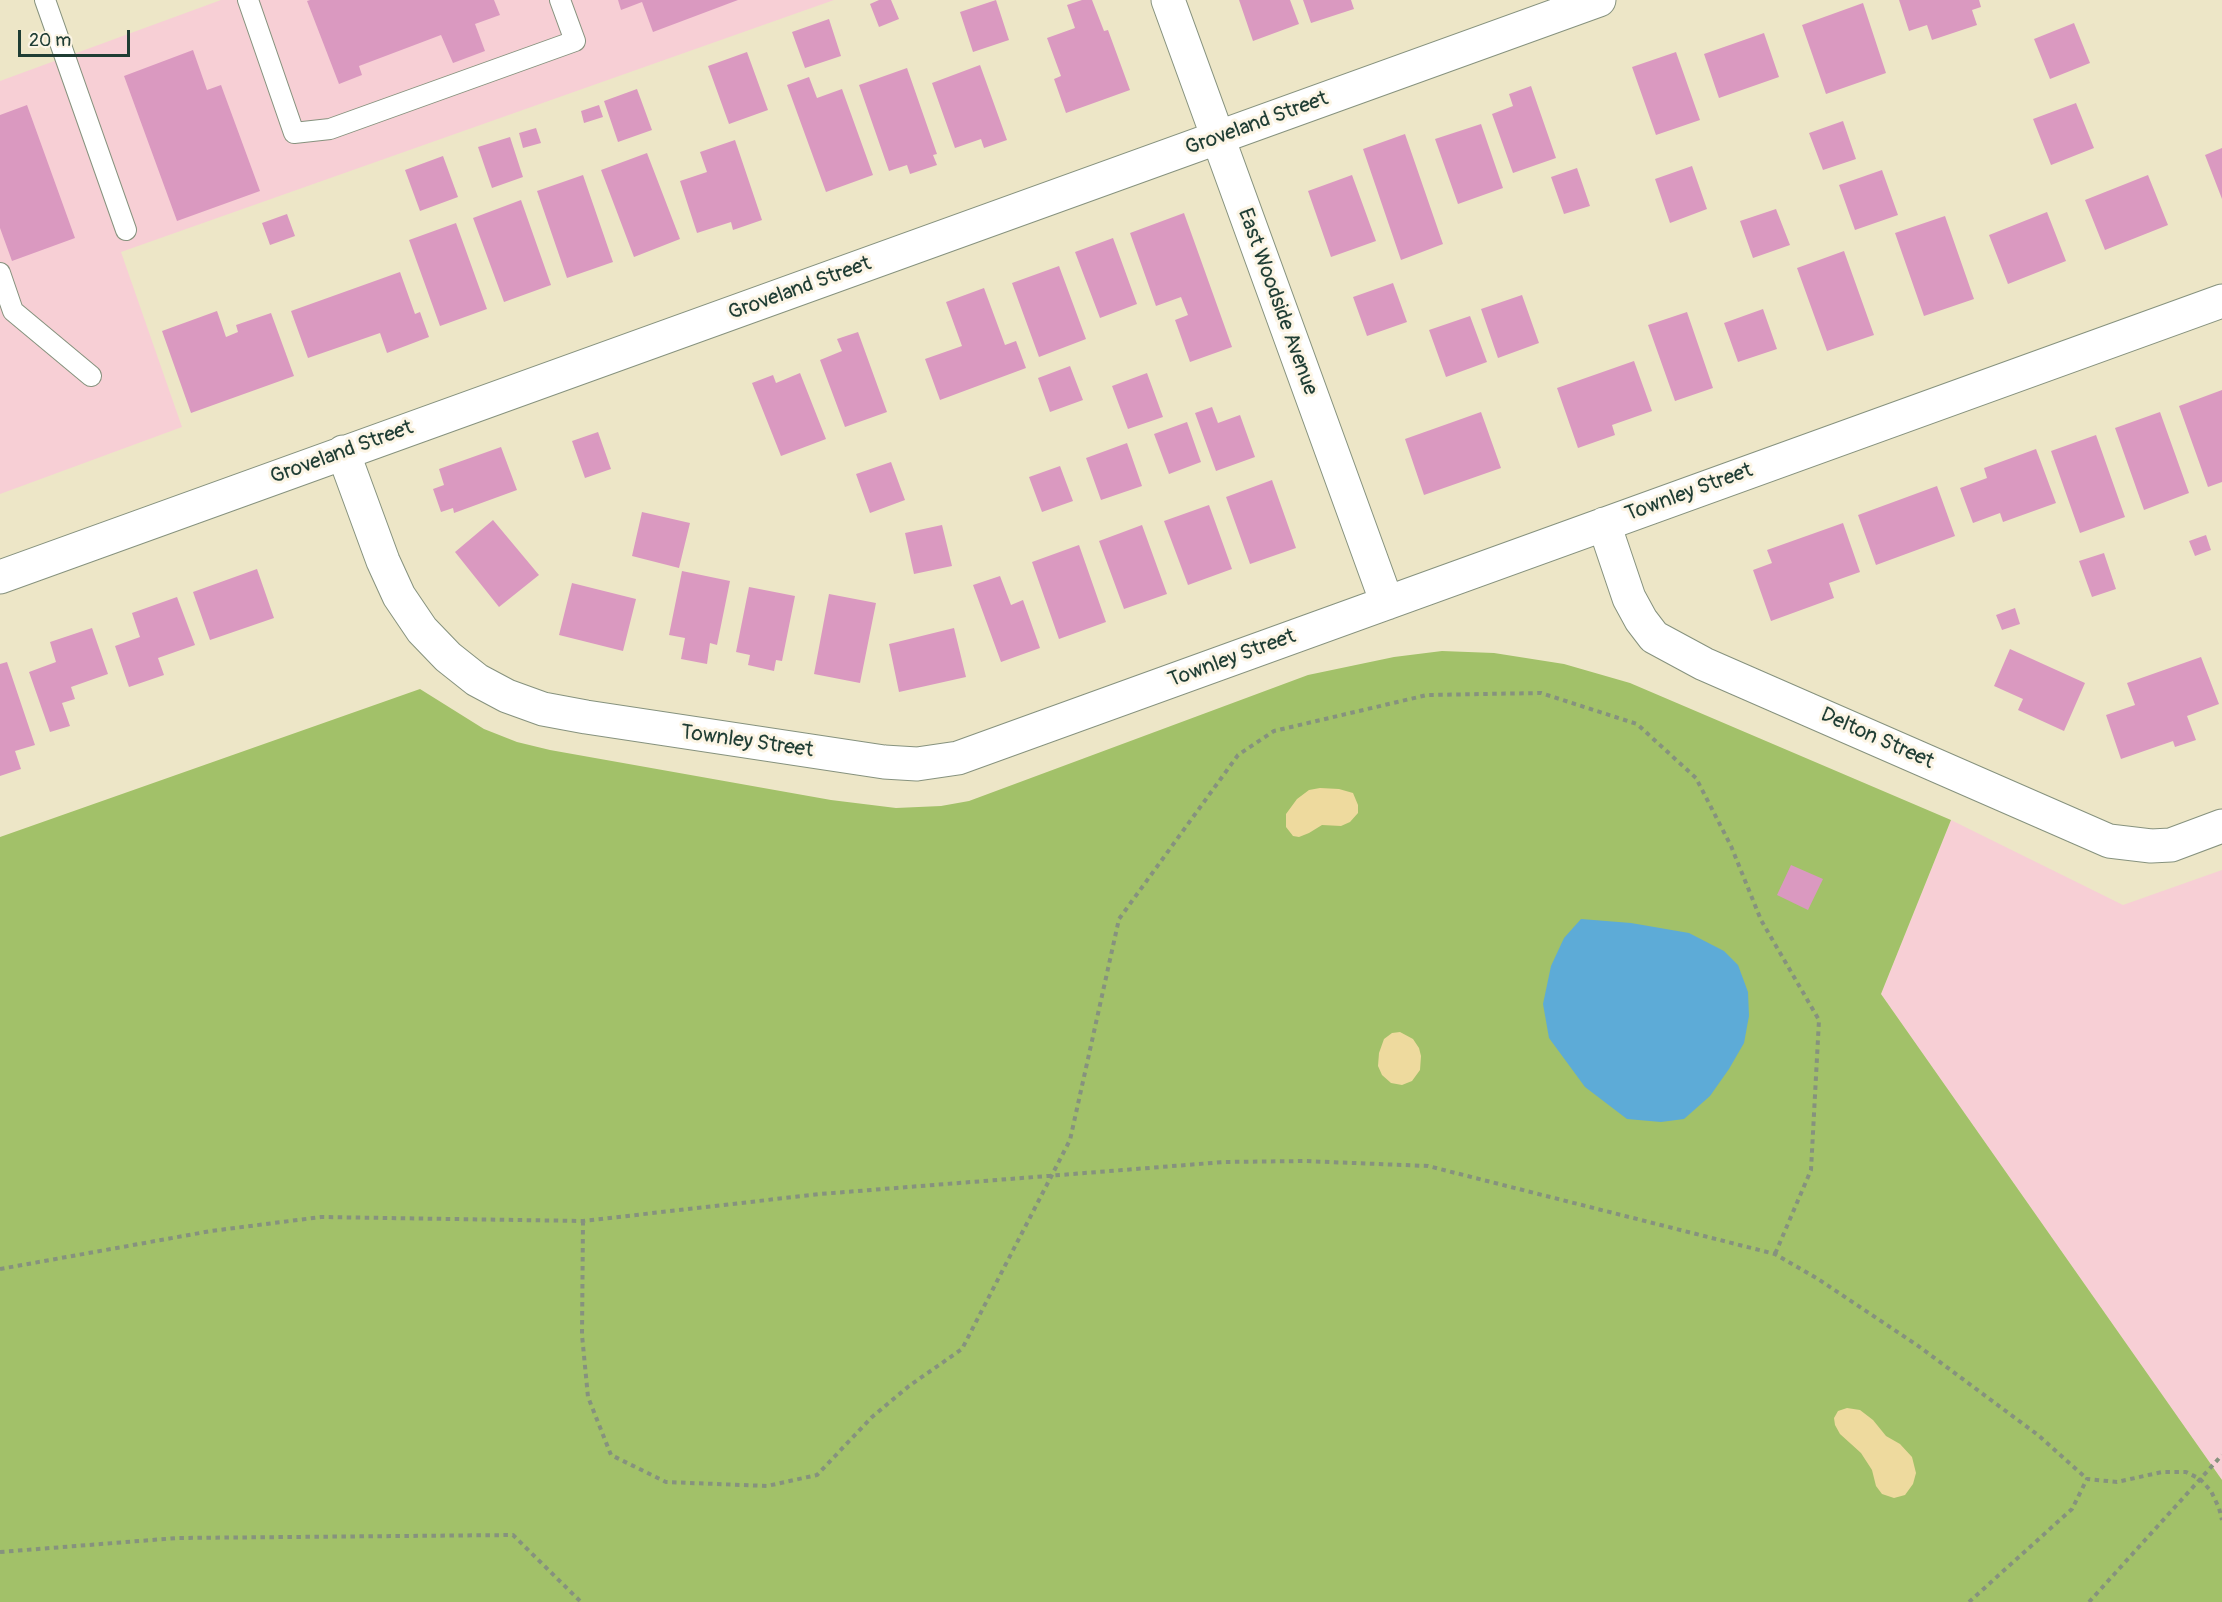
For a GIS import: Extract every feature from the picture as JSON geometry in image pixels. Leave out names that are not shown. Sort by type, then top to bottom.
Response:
[{"type":"street","name":"East Woodside Avenue","points":[[1168,0],[1388,603]]},
{"type":"street","name":"Groveland Street","points":[[0,576],[1599,0]]},
{"type":"street","name":"Townley Street","points":[[343,452],[383,561],[399,596],[422,630],[448,657],[477,680],[507,696],[543,709],[666,731],[895,763],[917,764],[958,758],[2222,301]]},
{"type":"street","name":"Delton Street","points":[[1604,524],[1629,598],[1641,620],[1654,637],[1704,664],[2109,841],[2151,846],[2170,845],[2222,826]]},
{"type":"lane","points":[[45,0],[126,230]]},
{"type":"lane","points":[[248,0],[294,133],[330,129],[575,41],[560,0]]},
{"type":"lane","points":[[0,273],[13,311],[91,376]]},
{"type":"path","points":[[583,1221],[582,1335],[588,1397],[611,1455],[666,1482],[766,1486],[818,1475],[872,1417],[909,1386],[962,1348],[1070,1140],[1119,919],[1238,755],[1274,731],[1426,695],[1541,693],[1637,724],[1696,778],[1731,846],[1761,920],[1819,1020],[1811,1170],[1775,1254]]},
{"type":"path","points":[[0,1269],[211,1231],[321,1217],[583,1221],[820,1194],[1224,1162],[1304,1161],[1428,1166],[1775,1254],[1818,1279],[1917,1345],[2038,1435],[2087,1479],[2117,1482],[2162,1472],[2186,1472],[2200,1479],[2211,1491],[2222,1520]]},
{"type":"path","points":[[2089,1602],[2222,1455]]},
{"type":"path","points":[[1969,1602],[2072,1509],[2087,1479]]},
{"type":"path","points":[[0,1552],[177,1538],[513,1535],[581,1602]]},
{"type":"shaded area","points":[[221,0],[834,0],[121,252],[182,427],[0,494],[0,81]]},
{"type":"shaded area","points":[[1951,820],[2123,905],[2222,870],[2222,1480],[1881,994]]},
{"type":"green space","points":[[1442,651],[1494,653],[1564,664],[1630,683],[1951,820],[1881,994],[2222,1480],[2222,1602],[0,1602],[0,837],[420,689],[484,729],[517,742],[550,750],[831,800],[896,808],[941,806],[969,801],[1308,675],[1394,657]]},
{"type":"sand","points":[[1339,789],[1353,793],[1358,805],[1358,813],[1350,822],[1341,826],[1322,825],[1299,837],[1293,836],[1286,827],[1286,814],[1297,799],[1309,790]]},
{"type":"sand","points":[[1400,1032],[1413,1039],[1421,1056],[1420,1070],[1412,1081],[1402,1085],[1391,1083],[1382,1075],[1378,1066],[1379,1053],[1384,1039],[1392,1033]]},
{"type":"sand","points":[[1847,1408],[1860,1410],[1873,1420],[1886,1436],[1900,1444],[1912,1457],[1916,1473],[1913,1484],[1905,1495],[1894,1498],[1882,1494],[1876,1486],[1872,1470],[1861,1453],[1840,1434],[1834,1418],[1838,1411]]},
{"type":"water","points":[[1581,919],[1631,923],[1689,933],[1724,951],[1738,965],[1748,992],[1749,1016],[1744,1043],[1710,1096],[1684,1119],[1661,1122],[1627,1119],[1585,1087],[1549,1038],[1543,1004],[1551,966],[1564,938]]},
{"type":"building","points":[[494,0],[500,15],[475,24],[485,51],[453,63],[441,35],[359,66],[362,75],[339,84],[307,1]]},
{"type":"building","points":[[618,0],[738,0],[653,32],[642,2],[621,10]]},
{"type":"building","points":[[879,0],[891,0],[899,19],[879,27],[870,4]]},
{"type":"building","points":[[996,0],[1009,40],[973,52],[960,12]]},
{"type":"building","points":[[1082,0],[1092,0],[1104,31],[1108,30],[1130,90],[1066,113],[1054,79],[1061,76],[1047,38],[1075,28],[1067,5]]},
{"type":"building","points":[[1239,0],[1290,0],[1299,24],[1253,41]]},
{"type":"building","points":[[1303,0],[1351,0],[1354,9],[1311,23]]},
{"type":"building","points":[[1899,0],[1979,0],[1981,7],[1972,10],[1977,25],[1932,40],[1927,25],[1909,31]]},
{"type":"building","points":[[1863,3],[1886,73],[1826,94],[1802,25]]},
{"type":"building","points":[[829,19],[841,56],[805,68],[792,32]]},
{"type":"building","points":[[2074,23],[2090,63],[2050,79],[2034,39]]},
{"type":"building","points":[[1764,33],[1779,77],[1719,98],[1704,54]]},
{"type":"building","points":[[193,50],[207,90],[221,85],[260,191],[177,221],[124,76]]},
{"type":"building","points":[[747,52],[768,110],[729,124],[708,66]]},
{"type":"building","points":[[1676,52],[1700,120],[1656,135],[1632,67]]},
{"type":"building","points":[[980,65],[1007,140],[984,148],[981,139],[955,148],[932,83]]},
{"type":"building","points":[[907,68],[937,154],[933,155],[937,165],[910,174],[907,165],[889,171],[859,85]]},
{"type":"building","points":[[809,77],[817,98],[842,89],[873,175],[826,192],[787,85]]},
{"type":"building","points":[[1531,86],[1556,158],[1513,173],[1492,114],[1513,106],[1509,94]]},
{"type":"building","points":[[637,89],[652,130],[618,142],[604,101]]},
{"type":"building","points":[[2076,103],[2094,148],[2051,165],[2033,119]]},
{"type":"building","points":[[27,105],[75,238],[12,261],[0,228],[0,115]]},
{"type":"building","points":[[599,105],[603,117],[584,123],[581,111]]},
{"type":"building","points":[[1843,121],[1856,159],[1823,170],[1809,133]]},
{"type":"building","points":[[1481,124],[1503,188],[1458,204],[1435,139]]},
{"type":"building","points":[[536,128],[541,143],[523,148],[519,133]]},
{"type":"building","points":[[1405,134],[1443,244],[1401,260],[1363,149]]},
{"type":"building","points":[[510,137],[523,177],[492,188],[478,147]]},
{"type":"building","points":[[735,140],[762,220],[733,230],[731,222],[697,233],[680,181],[707,172],[700,152]]},
{"type":"building","points":[[2222,148],[2222,199],[2205,155]]},
{"type":"building","points":[[647,153],[680,239],[634,257],[601,170]]},
{"type":"building","points":[[443,156],[458,197],[420,211],[405,170]]},
{"type":"building","points":[[1692,166],[1707,209],[1670,223],[1655,179]]},
{"type":"building","points":[[1577,168],[1590,206],[1564,214],[1551,177]]},
{"type":"building","points":[[1882,170],[1898,215],[1855,230],[1839,185]]},
{"type":"building","points":[[583,175],[613,262],[567,278],[537,191]]},
{"type":"building","points":[[1352,175],[1376,241],[1331,257],[1308,191]]},
{"type":"building","points":[[2148,175],[2168,225],[2105,250],[2085,200]]},
{"type":"building","points":[[521,200],[551,285],[504,302],[473,218]]},
{"type":"building","points":[[1776,209],[1790,245],[1753,258],[1740,221]]},
{"type":"building","points":[[2047,212],[2066,261],[2008,284],[1989,235]]},
{"type":"building","points":[[1184,213],[1232,347],[1190,362],[1175,320],[1188,315],[1181,297],[1156,306],[1130,233]]},
{"type":"building","points":[[287,214],[295,236],[270,245],[262,223]]},
{"type":"building","points":[[1945,216],[1974,299],[1924,316],[1895,233]]},
{"type":"building","points":[[456,223],[487,309],[440,326],[409,240]]},
{"type":"building","points":[[1113,238],[1137,304],[1100,318],[1075,252]]},
{"type":"building","points":[[1844,251],[1874,335],[1827,351],[1797,268]]},
{"type":"building","points":[[1059,266],[1086,339],[1039,357],[1012,283]]},
{"type":"building","points":[[400,272],[415,314],[420,312],[429,337],[387,353],[380,333],[308,358],[291,311]]},
{"type":"building","points":[[1393,283],[1407,322],[1367,336],[1353,297]]},
{"type":"building","points":[[984,288],[1005,345],[1016,341],[1026,368],[940,400],[925,359],[962,346],[946,302]]},
{"type":"building","points":[[1522,295],[1539,343],[1498,358],[1481,309]]},
{"type":"building","points":[[1763,309],[1777,349],[1738,362],[1724,323]]},
{"type":"building","points":[[217,311],[226,337],[238,332],[236,325],[271,313],[294,376],[191,413],[162,331]]},
{"type":"building","points":[[1687,312],[1713,388],[1675,401],[1648,325]]},
{"type":"building","points":[[1470,316],[1487,362],[1446,377],[1429,330]]},
{"type":"building","points":[[858,332],[887,412],[845,427],[820,360],[842,351],[837,339]]},
{"type":"building","points":[[1634,361],[1652,411],[1612,425],[1615,435],[1578,448],[1557,388]]},
{"type":"building","points":[[1070,366],[1083,400],[1050,412],[1038,378]]},
{"type":"building","points":[[800,373],[826,439],[781,456],[752,383],[773,375],[776,383]]},
{"type":"building","points":[[1147,373],[1163,417],[1128,429],[1112,386]]},
{"type":"building","points":[[2222,390],[2222,482],[2208,487],[2179,406]]},
{"type":"building","points":[[1212,407],[1218,423],[1240,415],[1255,457],[1216,471],[1195,413]]},
{"type":"building","points":[[1481,412],[1501,468],[1424,495],[1405,439]]},
{"type":"building","points":[[2160,412],[2189,493],[2144,510],[2115,428]]},
{"type":"building","points":[[1187,422],[1201,462],[1169,474],[1154,434]]},
{"type":"building","points":[[598,432],[611,469],[585,478],[572,441]]},
{"type":"building","points":[[2096,435],[2125,517],[2080,533],[2051,451]]},
{"type":"building","points":[[1127,443],[1142,486],[1101,500],[1086,458]]},
{"type":"building","points":[[501,447],[517,490],[454,513],[453,508],[441,512],[433,489],[444,485],[439,469]]},
{"type":"building","points":[[2036,449],[2056,503],[2003,522],[2000,513],[1973,523],[1960,488],[1987,478],[1984,468]]},
{"type":"building","points":[[891,462],[905,500],[870,513],[856,474]]},
{"type":"building","points":[[1060,466],[1073,501],[1042,512],[1029,477]]},
{"type":"building","points":[[1272,480],[1296,548],[1250,564],[1226,497]]},
{"type":"building","points":[[1937,486],[1955,536],[1876,565],[1858,515]]},
{"type":"building","points":[[1209,505],[1232,569],[1188,585],[1164,521]]},
{"type":"building","points":[[642,512],[690,523],[679,568],[632,556]]},
{"type":"building","points":[[493,520],[539,575],[499,607],[455,552]]},
{"type":"building","points":[[1843,523],[1860,572],[1829,583],[1834,598],[1771,621],[1753,570],[1772,563],[1767,550]]},
{"type":"building","points":[[942,525],[952,566],[914,574],[905,533]]},
{"type":"building","points":[[1142,525],[1167,594],[1124,609],[1099,541]]},
{"type":"building","points":[[2206,535],[2211,550],[2195,556],[2189,541]]},
{"type":"building","points":[[1079,545],[1106,622],[1059,639],[1032,562]]},
{"type":"building","points":[[2104,553],[2116,589],[2092,597],[2079,561]]},
{"type":"building","points":[[257,569],[274,618],[210,640],[193,592]]},
{"type":"building","points":[[682,571],[730,581],[717,645],[710,643],[707,664],[681,659],[685,638],[669,635]]},
{"type":"building","points":[[1000,576],[1011,605],[1023,600],[1040,648],[1001,662],[973,585]]},
{"type":"building","points":[[572,583],[636,599],[623,651],[559,635]]},
{"type":"building","points":[[749,587],[795,596],[782,661],[776,660],[774,671],[748,665],[750,655],[736,652]]},
{"type":"building","points":[[829,594],[876,603],[860,683],[814,674]]},
{"type":"building","points":[[177,597],[195,645],[158,658],[164,675],[129,687],[115,646],[140,637],[132,613]]},
{"type":"building","points":[[2015,608],[2020,624],[2002,630],[1996,615]]},
{"type":"building","points":[[92,628],[108,674],[71,687],[75,699],[62,703],[70,726],[50,732],[29,672],[56,662],[50,642]]},
{"type":"building","points":[[954,628],[966,677],[899,692],[889,644]]},
{"type":"building","points":[[2010,649],[2085,683],[2064,731],[2018,710],[2023,699],[1994,686]]},
{"type":"building","points":[[2201,657],[2219,704],[2187,716],[2196,740],[2175,747],[2173,741],[2121,759],[2106,715],[2135,705],[2127,683]]},
{"type":"building","points":[[7,662],[35,745],[15,751],[21,769],[0,776],[0,664]]},
{"type":"building","points":[[1791,865],[1823,879],[1808,910],[1777,895]]}]
